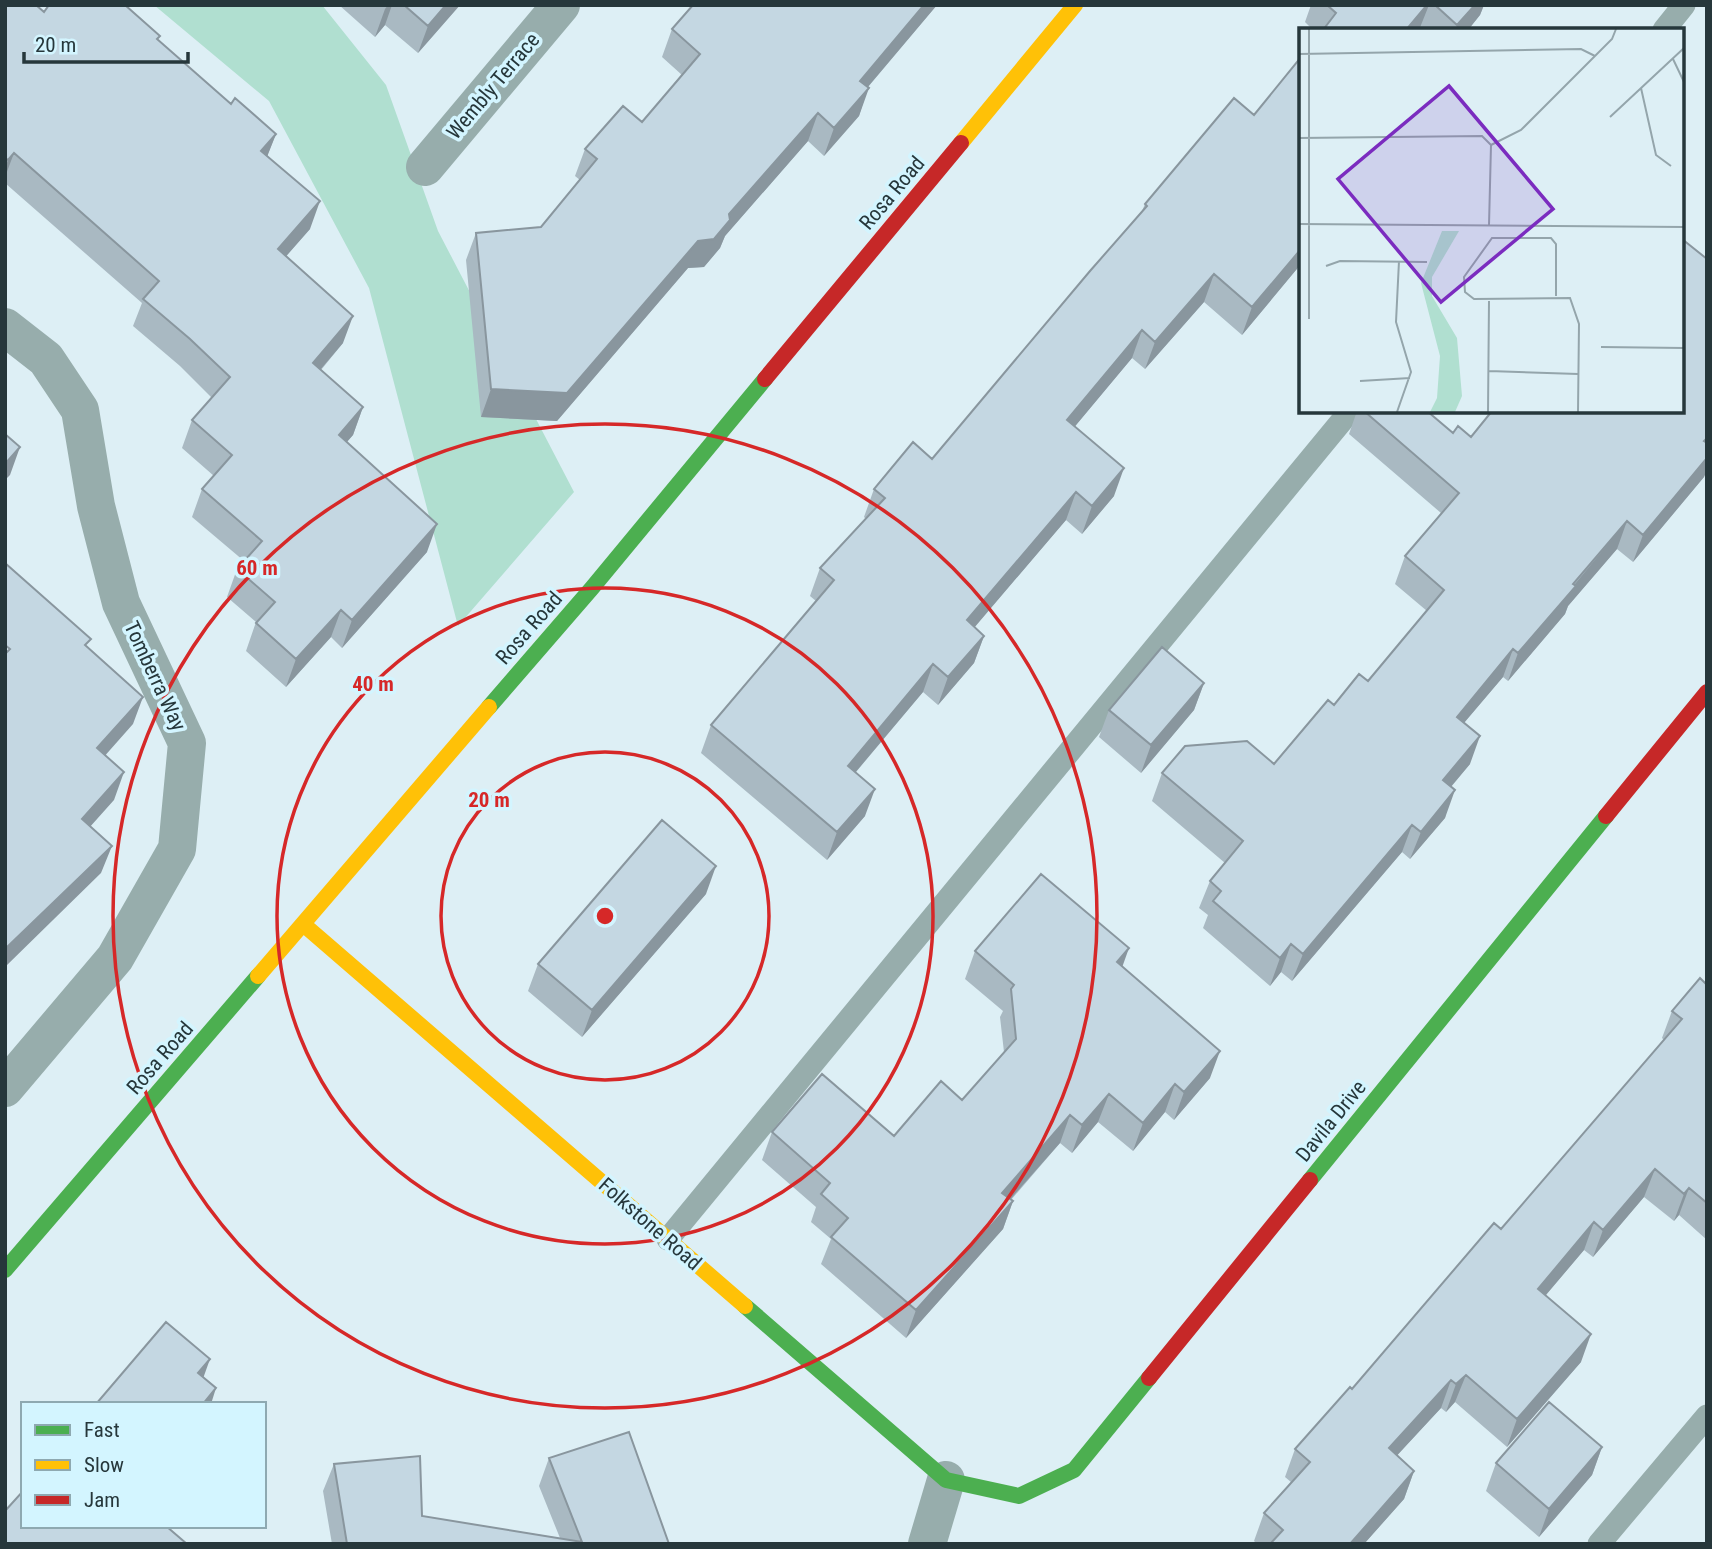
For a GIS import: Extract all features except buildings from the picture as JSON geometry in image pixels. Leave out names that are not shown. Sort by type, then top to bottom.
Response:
[{"type":"street","name":"Wembly Terrace","points":[[425,167],[561,5]]},
{"type":"street","name":"Rosa Road","points":[[5,1270],[592,588],[1075,5]]},
{"type":"street","name":"Tomberra Way","points":[[5,327],[46,359],[80,410],[96,506],[121,603],[187,743],[177,849],[115,958],[5,1088]]},
{"type":"street","name":"Davila Drive","points":[[946,1480],[1019,1496],[1074,1471],[1707,692]]},
{"type":"street","name":"Folkstone Road","points":[[303,925],[946,1480]]},
{"type":"street","points":[[927,1544],[946,1480]]},
{"type":"lane","points":[[1666,28],[1684,5]]},
{"type":"lane","points":[[668,1240],[1348,413]]},
{"type":"lane","points":[[1599,1544],[1707,1416]]},
{"type":"green space","points":[[154,5],[322,5],[386,85],[438,231],[574,492],[458,626],[369,288],[269,101]]},
{"type":"traffic: fast","points":[[489,707],[592,588],[765,379]]},
{"type":"traffic: fast","points":[[1310,1180],[1606,816]]},
{"type":"traffic: fast","points":[[5,1270],[258,976]]},
{"type":"traffic: fast","points":[[745,1306],[946,1480],[1019,1496],[1074,1470],[1149,1378]]},
{"type":"traffic: slow","points":[[961,143],[1075,5]]},
{"type":"traffic: slow","points":[[258,976],[489,707]]},
{"type":"traffic: slow","points":[[303,924],[745,1306]]},
{"type":"traffic: jam","points":[[765,379],[961,143]]},
{"type":"traffic: jam","points":[[1606,816],[1707,692]]},
{"type":"traffic: jam","points":[[1149,1378],[1310,1180]]}]
